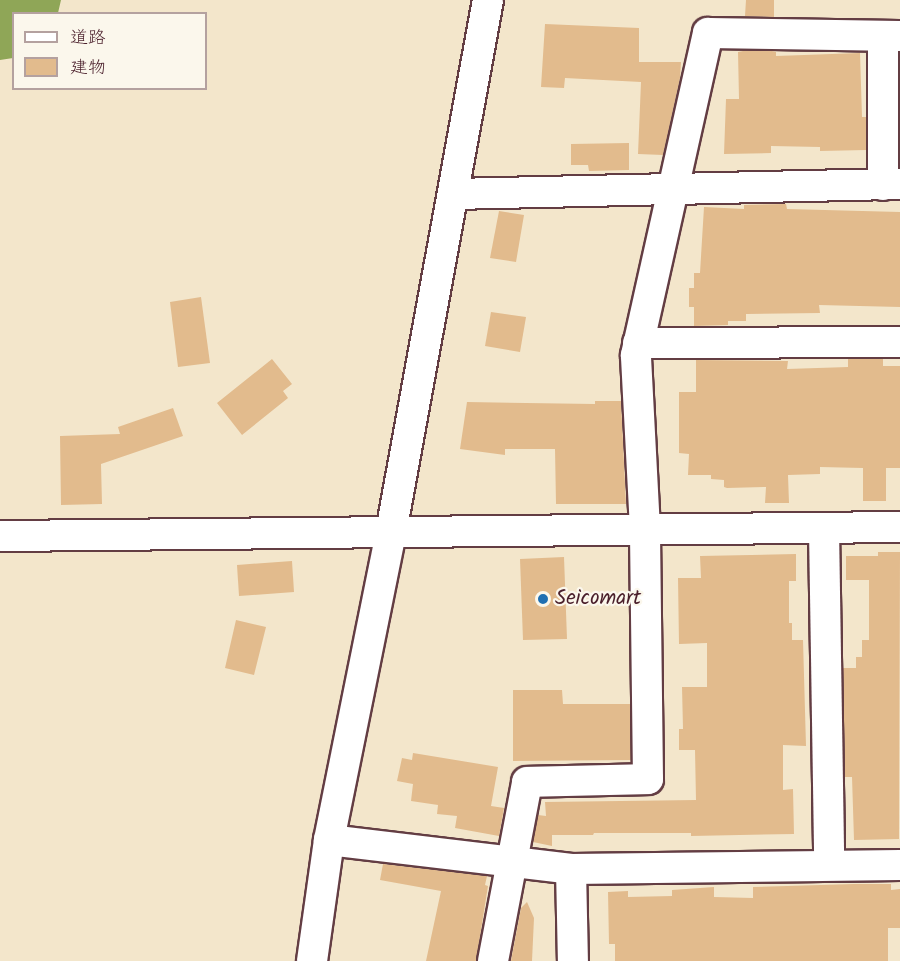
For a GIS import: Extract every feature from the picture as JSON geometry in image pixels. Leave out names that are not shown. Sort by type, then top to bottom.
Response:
[{"type":"street","points":[[312,961],[329,840],[391,532],[488,0]]},
{"type":"street","points":[[453,194],[673,190],[892,184],[892,36],[708,33],[673,190],[638,343],[636,355],[645,529],[648,779],[527,782],[493,961]]},
{"type":"street","points":[[638,343],[900,342]]},
{"type":"street","points":[[0,536],[900,527]]},
{"type":"street","points":[[824,529],[829,864]]},
{"type":"street","points":[[329,840],[571,869],[829,864],[900,865]]},
{"type":"street","points":[[571,869],[573,961]]},
{"type":"green space","points":[[0,0],[61,0],[58,12],[12,12],[12,58],[0,60]]},
{"type":"building","points":[[746,0],[774,0],[774,17],[745,16]]},
{"type":"building","points":[[545,24],[639,28],[639,62],[681,62],[680,78],[663,155],[638,154],[641,82],[565,78],[564,88],[541,87]]},
{"type":"building","points":[[772,51],[776,52],[776,56],[860,53],[862,117],[866,117],[866,150],[820,151],[820,147],[771,146],[771,153],[724,154],[726,99],[739,99],[738,52]]},
{"type":"building","points":[[629,143],[629,170],[589,171],[588,165],[571,165],[571,144]]},
{"type":"building","points":[[786,204],[787,209],[900,212],[900,307],[819,305],[820,313],[746,314],[746,321],[728,321],[728,325],[694,326],[694,307],[689,307],[689,288],[694,288],[694,273],[700,273],[704,207],[744,209],[744,205]]},
{"type":"building","points":[[499,211],[524,215],[516,262],[490,258]]},
{"type":"building","points":[[201,297],[210,363],[178,367],[170,302]]},
{"type":"building","points":[[491,312],[526,317],[520,352],[485,346]]},
{"type":"building","points":[[272,359],[292,384],[283,391],[288,398],[242,435],[217,403]]},
{"type":"building","points":[[848,359],[883,359],[883,366],[900,366],[900,468],[886,468],[886,501],[863,501],[863,468],[820,467],[820,474],[788,475],[789,503],[765,503],[766,487],[727,488],[724,487],[724,480],[711,479],[711,475],[688,475],[689,454],[679,453],[679,392],[696,392],[696,360],[788,361],[787,369],[848,367]]},
{"type":"building","points":[[595,401],[621,401],[626,504],[556,504],[555,449],[505,449],[505,455],[460,449],[467,402],[595,404]]},
{"type":"building","points":[[173,408],[183,436],[101,464],[102,504],[61,505],[60,436],[120,434],[118,427]]},
{"type":"building","points":[[878,552],[900,552],[899,839],[854,840],[852,777],[845,777],[843,668],[856,668],[856,657],[862,657],[862,640],[869,640],[869,580],[846,580],[846,556],[878,556]]},
{"type":"building","points":[[796,554],[796,581],[789,581],[789,623],[792,623],[792,640],[803,640],[806,746],[783,745],[783,790],[793,789],[794,834],[691,836],[691,833],[594,833],[593,835],[552,835],[552,846],[533,842],[538,815],[546,816],[545,802],[696,800],[695,750],[679,750],[679,729],[683,729],[682,687],[707,687],[707,643],[679,644],[678,578],[701,578],[700,556]]},
{"type":"building","name":"Seicomart","points":[[564,557],[567,639],[523,640],[520,559]]},
{"type":"building","points":[[292,561],[294,592],[239,596],[237,565]]},
{"type":"building","points":[[236,620],[266,627],[254,675],[225,668]]},
{"type":"building","points":[[513,690],[562,690],[563,704],[630,704],[631,760],[513,761]]},
{"type":"building","points":[[413,753],[498,767],[491,806],[504,808],[499,836],[455,828],[457,816],[437,814],[438,805],[411,801],[413,784],[397,781],[402,758],[412,760]]},
{"type":"building","points":[[383,864],[487,876],[485,885],[488,886],[476,961],[426,961],[441,891],[380,880]]},
{"type":"building","points":[[891,884],[891,890],[900,889],[900,928],[888,928],[888,961],[615,961],[615,944],[609,944],[608,892],[628,891],[628,897],[672,896],[672,890],[714,887],[714,897],[753,898],[753,887]]},
{"type":"building","points":[[527,902],[534,918],[532,961],[511,961],[521,908]]},
{"type":"place","name":"Seicomart","points":[[543,599]]}]
